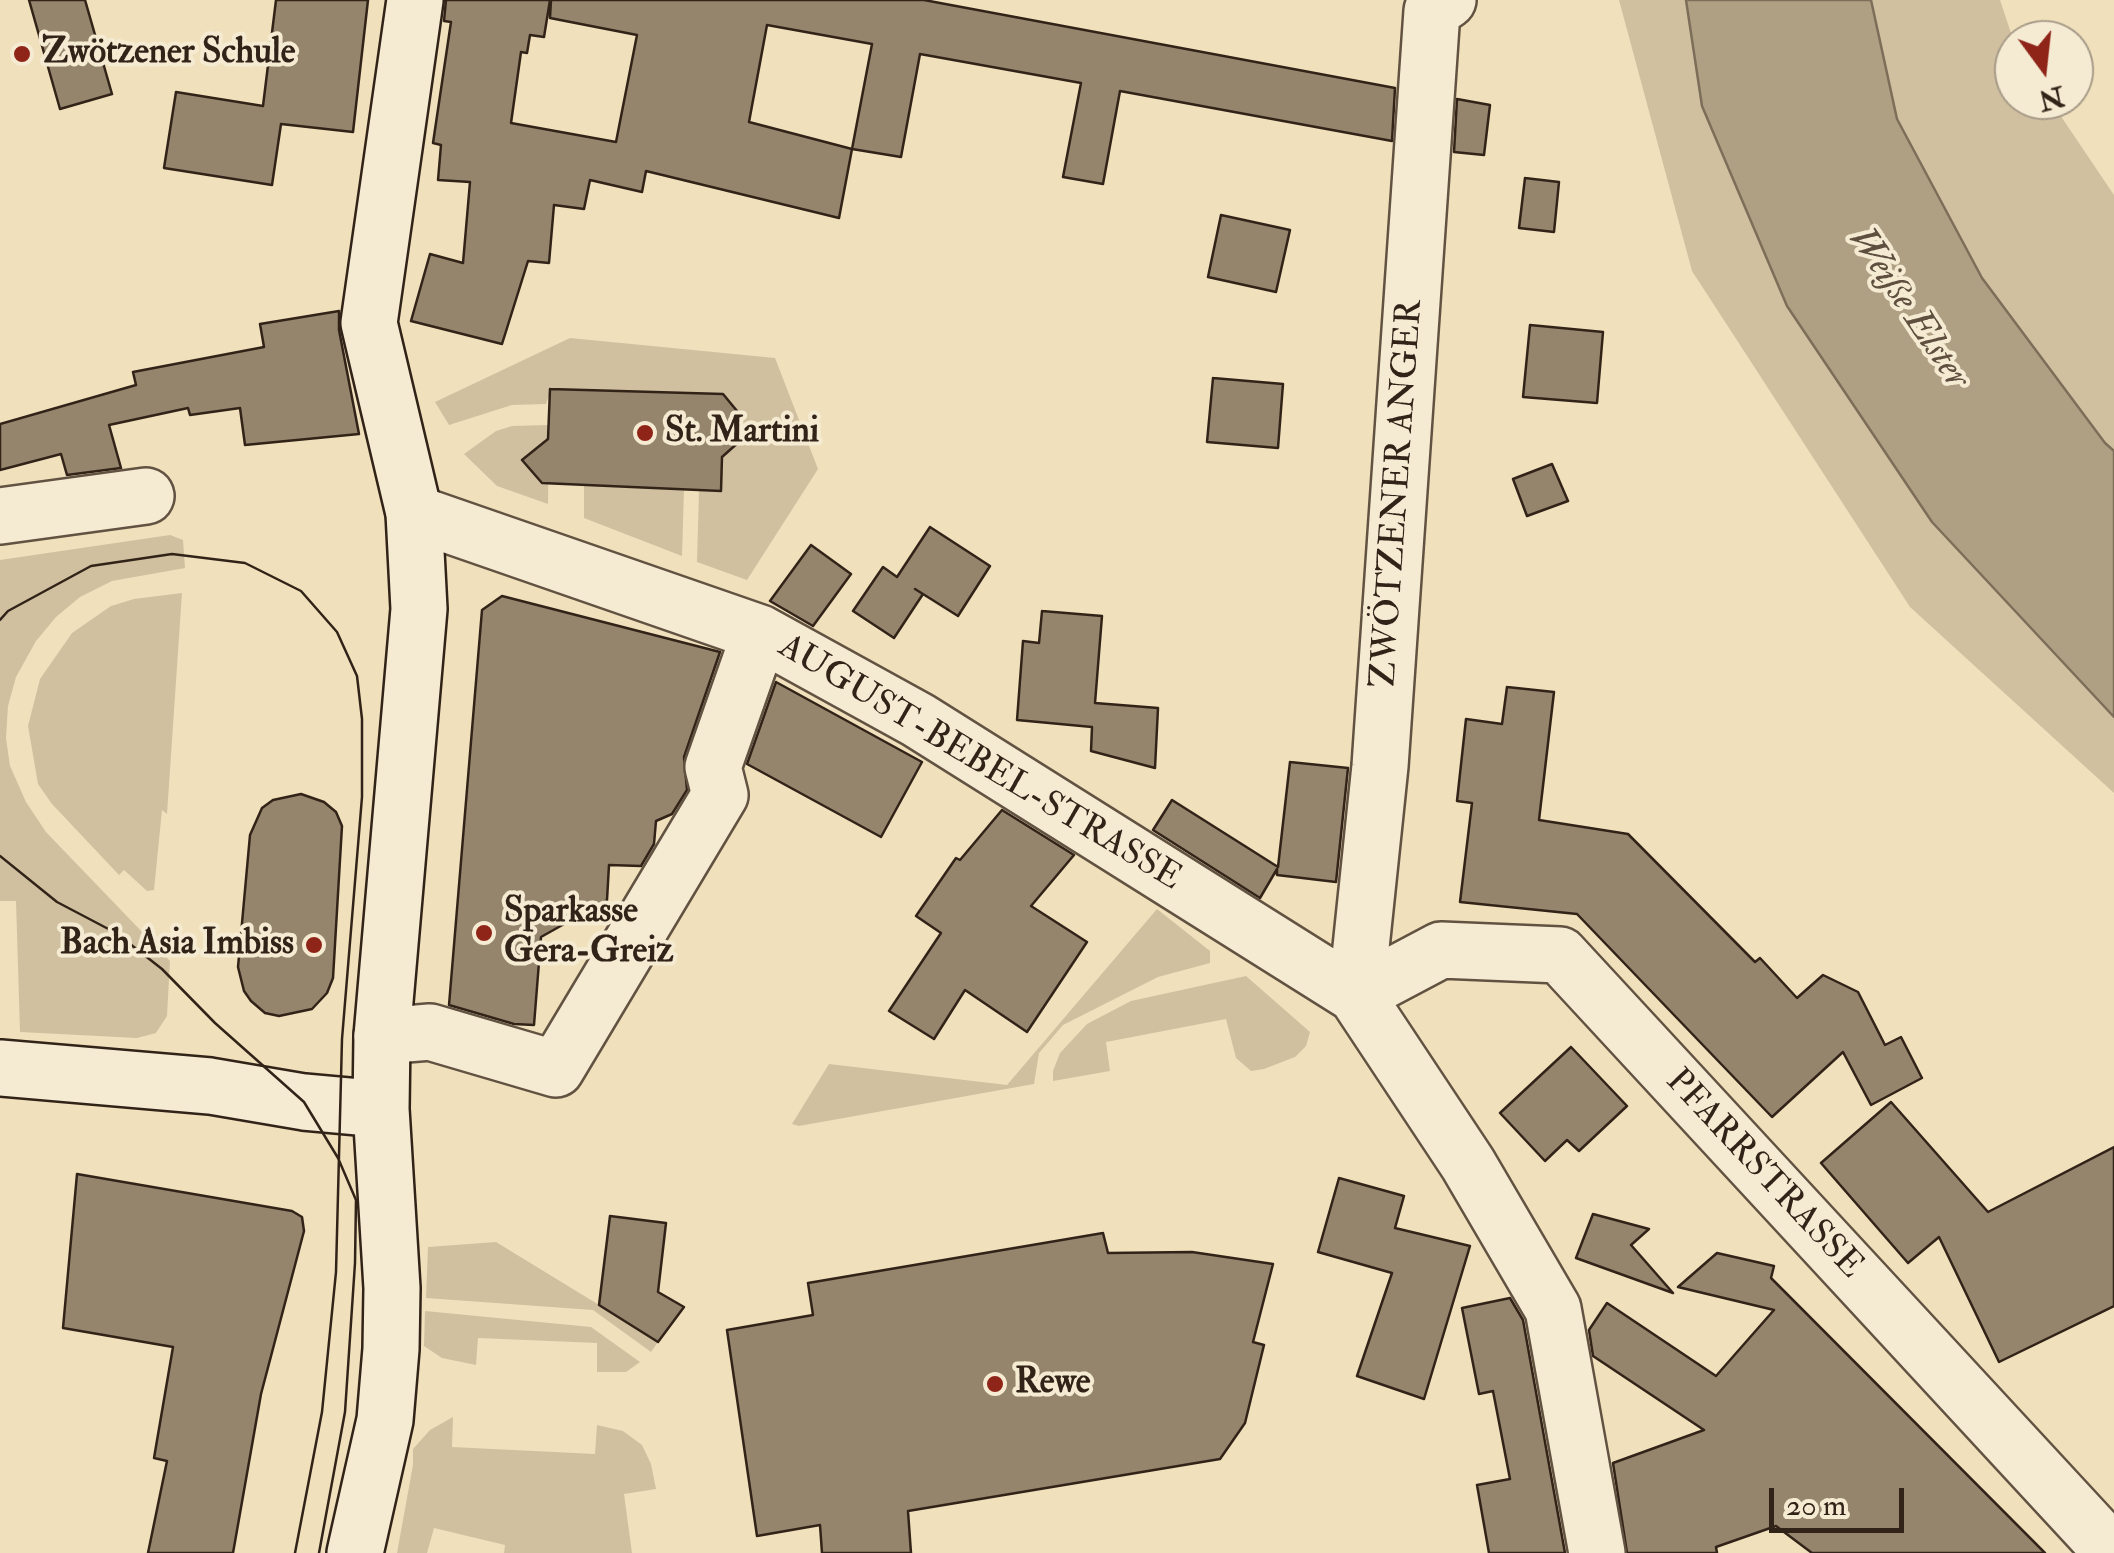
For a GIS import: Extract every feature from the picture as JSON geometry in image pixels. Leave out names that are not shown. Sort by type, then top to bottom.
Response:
[{"type":"street","points":[[355,1553],[385,1420],[391,1349],[392,1288],[381,1108],[382,1036],[419,609],[414,512],[369,323],[415,0]]},
{"type":"street","name":"ZWÖTZENER ANGER","points":[[1356,995],[1380,766],[1432,11],[1448,0]]},
{"type":"street","points":[[0,516],[146,496]]},
{"type":"street","name":"AUGUST-BEBEL-STRASSE","points":[[414,512],[760,633],[918,720],[1356,995]]},
{"type":"street","points":[[382,1036],[430,1032],[556,1069],[720,795],[714,768],[760,633]]},
{"type":"street","name":"PFARRSTRASSE","points":[[1356,995],[1441,950],[1560,955],[2113,1553]]},
{"type":"street","points":[[1356,995],[1468,1164],[1553,1309],[1596,1553]]},
{"type":"street","points":[[0,1068],[210,1086],[304,1102],[381,1108]]},
{"type":"shaded area","points":[[1619,0],[1686,0],[1702,106],[1932,522],[2114,717],[2114,793],[1910,607],[1692,271]]},
{"type":"shaded area","points":[[1871,0],[2000,0],[2007,20],[1994,20],[1994,120],[2063,120],[2114,195],[2114,451],[1982,278],[1897,119]]},
{"type":"shaded area","points":[[570,338],[775,358],[818,469],[747,580],[697,562],[699,490],[721,490],[722,457],[740,441],[742,417],[723,394],[551,389],[546,404],[512,405],[449,425],[435,402]]},
{"type":"shaded area","points":[[549,425],[548,504],[497,486],[464,454],[496,431],[512,426]]},
{"type":"shaded area","points":[[584,485],[684,489],[682,556],[584,518]]},
{"type":"shaded area","points":[[170,535],[183,540],[185,568],[112,581],[80,597],[36,641],[16,677],[8,706],[6,738],[10,766],[26,802],[46,832],[170,961],[167,1016],[156,1033],[137,1038],[20,1032],[16,901],[0,901],[0,560]]},
{"type":"shaded area","points":[[182,593],[167,814],[162,810],[154,890],[147,891],[124,870],[119,875],[52,804],[38,784],[28,726],[40,679],[72,633],[111,606]]},
{"type":"shaded area","points":[[1157,909],[1210,951],[1210,963],[1158,977],[1063,1025],[1039,1053],[1034,1084],[799,1126],[792,1124],[829,1064],[1007,1085]]},
{"type":"shaded area","points":[[1246,976],[1310,1032],[1306,1046],[1295,1057],[1251,1071],[1236,1058],[1226,1019],[1106,1042],[1110,1071],[1053,1081],[1060,1053],[1087,1024],[1131,1001]]},
{"type":"shaded area","points":[[496,1242],[658,1342],[651,1352],[593,1310],[426,1298],[428,1247]]},
{"type":"shaded area","points":[[425,1311],[591,1327],[640,1362],[626,1372],[597,1372],[597,1343],[478,1338],[476,1365],[442,1358],[424,1346]]},
{"type":"shaded area","points":[[453,1417],[452,1447],[595,1454],[597,1425],[623,1431],[642,1445],[656,1489],[624,1494],[632,1553],[504,1553],[505,1545],[434,1528],[427,1553],[397,1553],[413,1449],[430,1430]]},
{"type":"water","name":"Weiße Elster","points":[[1686,0],[1871,0],[1897,119],[1982,278],[2114,451],[2114,717],[1932,522],[1787,306],[1702,106]]},
{"type":"building","points":[[29,0],[85,0],[112,94],[60,109]]},
{"type":"building","points":[[276,0],[368,0],[353,132],[281,124],[272,185],[164,168],[176,92],[263,106]]},
{"type":"building","points":[[446,0],[550,0],[544,37],[530,35],[527,53],[521,52],[511,123],[616,142],[637,35],[550,18],[551,0],[924,0],[1395,88],[1392,141],[1120,91],[1103,184],[1063,177],[1081,83],[920,54],[901,157],[852,149],[839,218],[646,171],[642,192],[590,180],[584,209],[554,205],[549,263],[528,261],[502,344],[411,321],[430,254],[463,263],[470,182],[438,180],[441,145],[433,143],[451,22],[444,21]],"holes":[[[767,25],[872,44],[852,149],[749,122]]]},
{"type":"building","points":[[1457,99],[1490,105],[1484,155],[1454,152]]},
{"type":"building","points":[[1525,178],[1559,182],[1554,232],[1519,228]]},
{"type":"building","points":[[1221,215],[1290,230],[1276,292],[1208,277]]},
{"type":"building","points":[[339,311],[339,330],[359,434],[245,445],[240,408],[190,415],[188,408],[109,425],[121,468],[67,475],[61,454],[0,470],[0,424],[136,385],[133,372],[264,347],[260,324]]},
{"type":"building","points":[[1530,325],[1603,332],[1597,403],[1523,397]]},
{"type":"building","points":[[1213,378],[1283,384],[1278,448],[1207,442]]},
{"type":"building","name":"St. Martini","points":[[550,389],[723,394],[742,417],[740,441],[722,457],[721,491],[542,483],[522,460],[548,439]]},
{"type":"building","points":[[1552,464],[1568,501],[1527,516],[1513,479]]},
{"type":"building","points":[[930,527],[990,566],[958,616],[923,594],[894,638],[853,611],[883,567],[897,577]]},
{"type":"building","points":[[811,545],[851,574],[813,626],[770,601]]},
{"type":"building","points":[[502,596],[720,652],[684,757],[687,790],[672,814],[656,821],[654,844],[641,866],[609,865],[607,900],[541,937],[534,1025],[514,1024],[449,1005],[482,610]]},
{"type":"building","points":[[1042,611],[1102,616],[1095,703],[1158,708],[1155,768],[1091,751],[1092,727],[1017,720],[1023,641],[1039,643]]},
{"type":"building","points":[[776,682],[922,762],[881,837],[747,764]]},
{"type":"building","points":[[1507,687],[1554,692],[1539,820],[1628,834],[1755,962],[1760,958],[1797,998],[1823,975],[1858,992],[1885,1045],[1901,1037],[1922,1078],[1871,1105],[1843,1052],[1772,1117],[1577,914],[1460,902],[1472,803],[1457,801],[1466,719],[1502,724]]},
{"type":"building","points":[[1290,762],[1348,768],[1336,882],[1277,875],[1277,869],[1260,898],[1153,830],[1172,800],[1278,867]]},
{"type":"building","points":[[301,794],[324,802],[336,812],[342,826],[333,978],[327,993],[312,1009],[279,1016],[265,1013],[251,1001],[238,967],[250,835],[262,808],[273,800]]},
{"type":"building","points":[[1002,810],[1074,855],[1031,906],[1087,942],[1027,1032],[965,990],[934,1039],[889,1011],[941,933],[916,916],[956,858],[960,860]]},
{"type":"building","points":[[1571,1047],[1627,1106],[1579,1151],[1567,1140],[1545,1161],[1500,1113]]},
{"type":"building","points":[[1891,1102],[1988,1212],[2114,1147],[2114,1306],[1999,1362],[1939,1237],[1908,1263],[1821,1163]]},
{"type":"building","points":[[77,1174],[292,1211],[302,1217],[304,1231],[261,1394],[233,1553],[148,1553],[167,1461],[154,1458],[173,1347],[63,1328]]},
{"type":"building","points":[[1339,1178],[1404,1196],[1395,1228],[1470,1246],[1424,1399],[1357,1376],[1392,1273],[1318,1252]]},
{"type":"building","points":[[1593,1214],[1649,1229],[1631,1245],[1673,1293],[1576,1258]]},
{"type":"building","points":[[610,1216],[666,1223],[658,1292],[684,1307],[658,1342],[599,1305]]},
{"type":"building","name":"Rewe","points":[[1103,1233],[1108,1253],[1192,1252],[1273,1264],[1253,1342],[1264,1345],[1245,1423],[1220,1459],[908,1511],[911,1553],[822,1553],[820,1525],[757,1536],[727,1330],[813,1315],[808,1283]]},
{"type":"building","points":[[1717,1253],[1774,1266],[1771,1278],[2045,1553],[1812,1553],[1776,1526],[1716,1547],[1717,1553],[1627,1553],[1613,1463],[1704,1430],[1593,1356],[1589,1330],[1607,1303],[1716,1376],[1774,1310],[1678,1287]]},
{"type":"building","points":[[1510,1298],[1523,1320],[1565,1553],[1489,1553],[1477,1485],[1510,1479],[1493,1391],[1479,1394],[1462,1308]]},
{"type":"tram line","points":[[0,620],[8,611],[91,566],[172,554],[245,563],[301,591],[337,632],[357,676],[362,719],[362,797],[342,1039],[336,1272],[322,1412],[295,1553]]},
{"type":"tram line","points":[[0,856],[57,902],[116,933],[162,969],[215,1023],[304,1102],[338,1158],[356,1200],[355,1263],[345,1412],[319,1553]]},
{"type":"place","name":"Zwötzener Schule","points":[[22,54]]},
{"type":"place","name":"St. Martini","points":[[645,433]]},
{"type":"place","name":"Sparkasse Gera-Greiz","points":[[484,933]]},
{"type":"place","name":"Bach Asia Imbiss","points":[[314,945]]},
{"type":"place","name":"Rewe","points":[[995,1384]]}]
